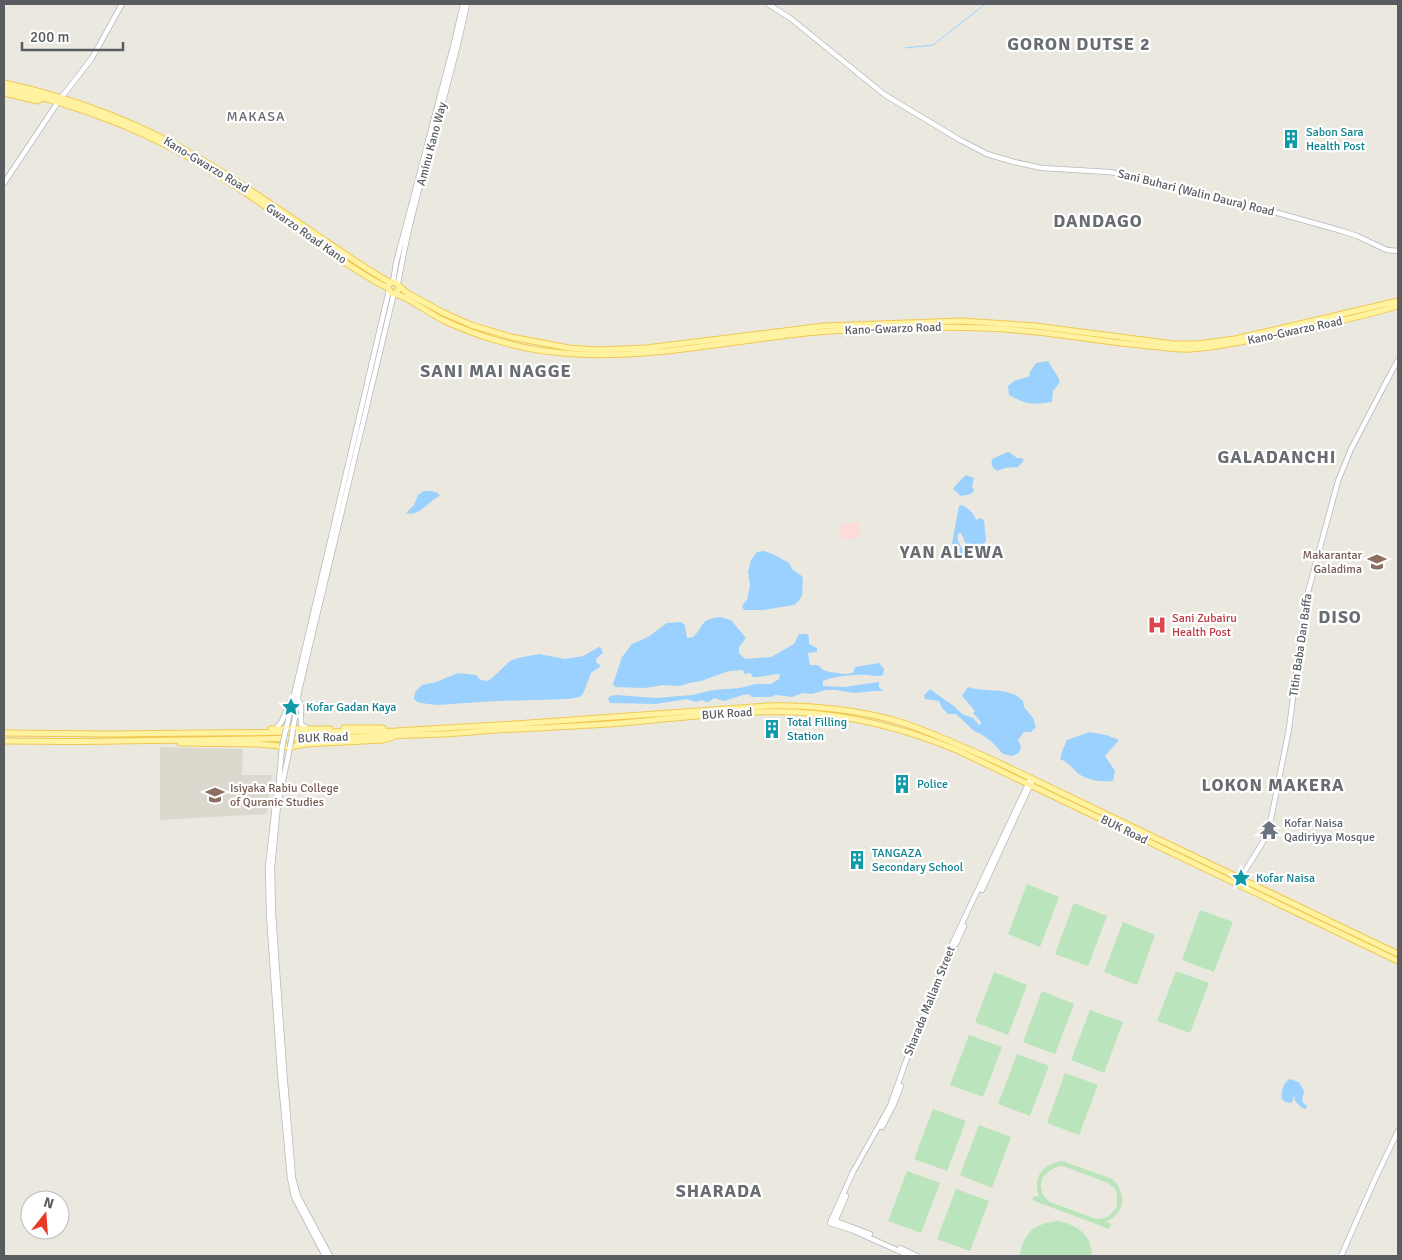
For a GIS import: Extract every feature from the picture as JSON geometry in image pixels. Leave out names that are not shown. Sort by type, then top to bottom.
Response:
[{"type":"main road","points":[[4,183],[60,100],[92,58],[122,4]]},
{"type":"main road","name":"Aminu Kano Way","points":[[433,130],[463,4]]},
{"type":"main road","name":"Aminu Kano Way","points":[[393,287],[466,4]]},
{"type":"main road","name":"Sani Buhari (Walin Daura) Road","points":[[768,4],[790,18],[894,101],[987,154],[1042,168],[1128,175],[1232,203],[1278,213],[1357,236],[1387,250],[1398,251]]},
{"type":"main road","name":"Kano-Gwarzo Road","points":[[4,83],[134,125],[168,142],[202,160],[444,320],[466,330],[532,349],[578,355],[612,356],[841,330],[952,327],[1022,330],[1144,343],[1181,349],[1204,348],[1263,338],[1398,301]]},
{"type":"main road","points":[[4,88],[60,100]]},
{"type":"main road","points":[[4,93],[38,101],[42,97]]},
{"type":"main road","points":[[330,1256],[298,1196],[293,1178],[269,914],[268,867],[282,747],[292,698],[393,287]]},
{"type":"main road","points":[[325,1256],[294,1197],[290,1178],[277,993],[272,867],[278,805],[298,698],[393,287]]},
{"type":"main road","name":"Kano-Gwarzo Road","points":[[1339,318],[1398,306]]},
{"type":"main road","name":"Titin Baba Dan Baffa","points":[[1239,881],[1263,842],[1271,819],[1291,720],[1305,603],[1338,481],[1351,449],[1398,360]]},
{"type":"main road","points":[[276,729],[282,721],[287,705],[292,698]]},
{"type":"main road","points":[[298,698],[301,706],[301,724],[307,728]]},
{"type":"main road","name":"BUK Road","points":[[4,741],[292,739],[740,707],[800,706],[877,716],[935,735],[1239,881],[1398,954]]},
{"type":"main road","points":[[165,734],[173,732],[286,728],[375,728],[397,733]]},
{"type":"main road","name":"BUK Road","points":[[4,733],[397,733]]},
{"type":"main road","points":[[173,740],[186,743],[258,744],[290,747],[311,743],[383,740],[397,733]]},
{"type":"main road","name":"Sharada Mallam Street","points":[[832,1222],[853,1172],[890,1106],[916,1033],[954,940],[1030,781]]},
{"type":"main road","name":"BUK Road","points":[[1239,881],[1398,961]]},
{"type":"main road","points":[[1341,1256],[1398,1131]]},
{"type":"main road","points":[[832,1222],[866,1235],[910,1256]]},
{"type":"main road","points":[[832,1222],[867,1232],[917,1256]]},
{"type":"shaded area","points":[[859,522],[859,539],[839,538],[842,523]]},
{"type":"shaded area","name":"Isiyaka Rabiu College of Quranic Studies","points":[[160,747],[243,749],[242,775],[272,775],[267,814],[160,820]]},
{"type":"green space","points":[[1027,884],[1059,897],[1040,947],[1008,934]]},
{"type":"green space","points":[[1074,903],[1107,916],[1088,966],[1055,954]]},
{"type":"green space","points":[[1200,910],[1233,922],[1214,972],[1182,960]]},
{"type":"green space","points":[[1123,922],[1155,935],[1137,985],[1104,972]]},
{"type":"green space","points":[[1176,971],[1209,983],[1190,1033],[1157,1021]]},
{"type":"green space","points":[[994,972],[1027,985],[1008,1035],[975,1022]]},
{"type":"green space","points":[[1042,991],[1074,1004],[1055,1054],[1023,1042]]},
{"type":"green space","points":[[1090,1010],[1123,1022],[1104,1073],[1071,1060]]},
{"type":"green space","points":[[969,1035],[1002,1047],[983,1097],[950,1085]]},
{"type":"green space","points":[[1017,1054],[1049,1066],[1030,1116],[998,1104]]},
{"type":"green space","points":[[1065,1073],[1098,1085],[1079,1135],[1047,1123]]},
{"type":"green space","points":[[933,1109],[966,1121],[947,1171],[914,1159]]},
{"type":"green space","points":[[979,1125],[1011,1137],[992,1188],[960,1175]]},
{"type":"green space","points":[[1062,1161],[1110,1178],[1118,1185],[1122,1195],[1121,1206],[1117,1214],[1106,1222],[1111,1224],[1109,1229],[1032,1200],[1034,1196],[1039,1197],[1037,1183],[1041,1173],[1049,1165]],"holes":[[[1063,1166],[1108,1183],[1115,1189],[1117,1207],[1109,1216],[1096,1219],[1050,1202],[1045,1197],[1041,1185],[1042,1180],[1050,1170]]]},
{"type":"green space","points":[[907,1171],[940,1183],[921,1233],[888,1221]]},
{"type":"green space","points":[[956,1189],[989,1201],[970,1251],[937,1239]]},
{"type":"green space","points":[[1057,1221],[1064,1222],[1082,1231],[1089,1242],[1092,1256],[1020,1256],[1024,1241],[1031,1231],[1042,1224]]},
{"type":"water","points":[[1048,361],[1060,382],[1053,391],[1052,402],[1029,403],[1009,395],[1008,386],[1014,381],[1030,376],[1029,373],[1036,363]]},
{"type":"water","points":[[1009,452],[1017,458],[1024,460],[1018,467],[995,470],[992,466],[992,459]]},
{"type":"water","points":[[966,475],[974,478],[972,487],[974,491],[971,494],[961,496],[953,489]]},
{"type":"water","points":[[424,491],[438,493],[440,496],[416,513],[406,513],[414,505],[418,495]]},
{"type":"water","points":[[962,505],[974,515],[976,520],[980,518],[984,520],[986,541],[983,545],[975,546],[971,549],[966,544],[961,533],[958,534],[959,543],[968,555],[966,558],[955,550],[952,543],[959,506]]},
{"type":"water","points":[[764,551],[789,563],[792,569],[802,576],[802,595],[794,605],[763,610],[744,610],[742,607],[747,600],[750,586],[748,572],[751,560],[757,552]]},
{"type":"water","points":[[720,617],[731,620],[746,638],[739,647],[739,653],[745,659],[771,657],[794,644],[799,634],[807,634],[809,644],[817,648],[817,652],[808,653],[810,665],[818,665],[823,670],[845,674],[853,673],[855,667],[879,663],[884,669],[883,675],[856,675],[828,679],[823,681],[823,686],[844,687],[879,682],[879,687],[883,691],[854,693],[825,690],[812,694],[803,693],[792,697],[776,695],[752,697],[749,694],[724,701],[714,698],[707,702],[702,700],[696,702],[687,699],[656,704],[610,703],[608,699],[610,696],[617,695],[656,698],[692,695],[756,684],[771,684],[779,679],[780,674],[753,677],[750,673],[744,674],[743,670],[729,671],[680,686],[664,685],[644,688],[615,687],[613,684],[622,657],[632,644],[648,637],[667,623],[681,622],[685,625],[687,638],[693,637],[705,621]]},
{"type":"water","points":[[599,647],[603,653],[597,658],[596,662],[601,666],[591,673],[583,694],[579,697],[437,705],[420,703],[414,699],[415,692],[422,685],[436,682],[458,673],[476,675],[481,680],[486,681],[491,679],[510,661],[518,658],[539,654],[565,659],[583,656]]},
{"type":"water","points":[[968,687],[1008,692],[1023,701],[1024,707],[1033,718],[1036,727],[1031,732],[1024,732],[1018,740],[1021,746],[1019,753],[1012,756],[1003,754],[992,742],[974,731],[956,714],[948,714],[942,708],[939,701],[925,699],[924,695],[930,689],[962,714],[973,718],[980,726],[981,722],[973,713],[975,711],[962,696]]},
{"type":"water","points":[[1090,732],[1119,740],[1105,756],[1115,771],[1113,781],[1097,781],[1086,778],[1060,759],[1067,740]]},
{"type":"water","points":[[1290,1079],[1299,1082],[1303,1089],[1302,1099],[1303,1103],[1307,1106],[1306,1109],[1302,1108],[1295,1101],[1294,1095],[1292,1103],[1285,1102],[1282,1099],[1283,1088]]},
{"type":"waterway","points":[[905,48],[933,45],[985,4]]},
{"type":"place","name":"Sabon Sara Health Post","points":[[1291,139]]},
{"type":"place","name":"Makarantar Galadima","points":[[1377,562]]},
{"type":"place","name":"Sani Zubairu Health Post","points":[[1157,625]]},
{"type":"place","name":"Kofar Gadan Kaya","points":[[291,707]]},
{"type":"place","name":"Total Filling Station","points":[[772,729]]},
{"type":"place","name":"Police","points":[[902,784]]},
{"type":"place","name":"Isiyaka Rabiu College of Quranic Studies","points":[[215,795]]},
{"type":"place","name":"Kofar Naisa Qadiriyya Mosque","points":[[1269,830]]},
{"type":"place","name":"TANGAZA Secondary School","points":[[857,860]]},
{"type":"place","name":"Kofar Naisa","points":[[1241,878]]},
{"type":"district","name":"GORON DUTSE 2","points":[[1079,44]]},
{"type":"district","name":"MAKASA","points":[[256,116]]},
{"type":"district","name":"DANDAGO","points":[[1098,221]]},
{"type":"district","name":"SANI MAI NAGGE","points":[[496,371]]},
{"type":"district","name":"GALADANCHI","points":[[1277,457]]},
{"type":"district","name":"YAN ALEWA","points":[[952,552]]},
{"type":"district","name":"DISO","points":[[1340,617]]},
{"type":"district","name":"LOKON MAKERA","points":[[1273,785]]},
{"type":"district","name":"SHARADA","points":[[719,1191]]}]
